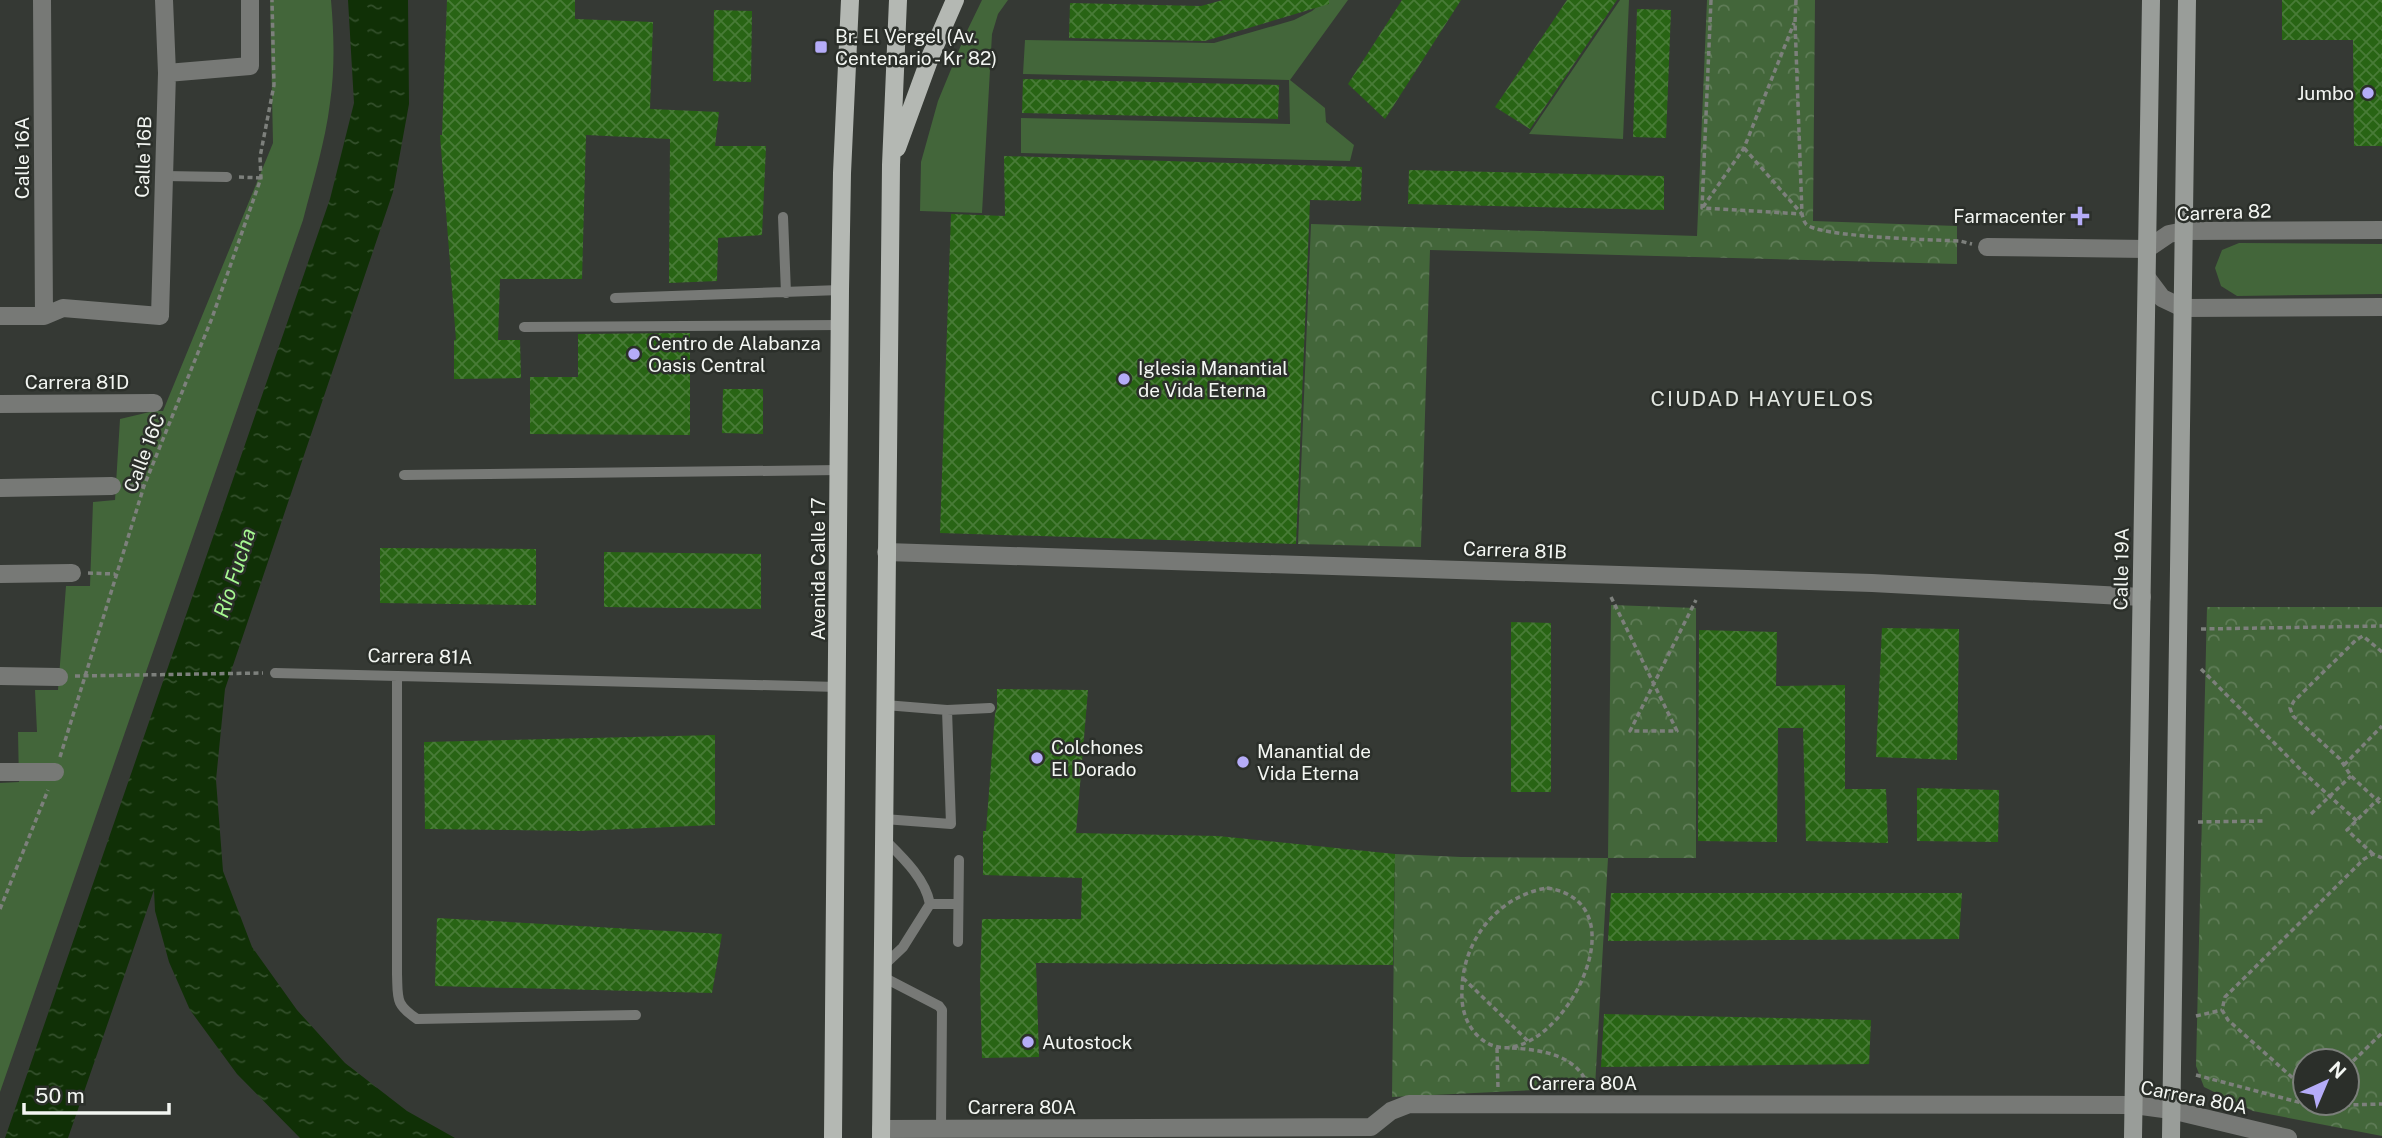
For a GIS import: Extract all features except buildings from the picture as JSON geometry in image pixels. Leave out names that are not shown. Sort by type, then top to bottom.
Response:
[{"type":"main road","name":"Avenida Calle 17","points":[[833,1138],[840,290],[850,0]]},
{"type":"main road","points":[[881,1133],[891,165],[898,0]]},
{"type":"main road","points":[[891,165],[931,55],[956,0]]},
{"type":"street","name":"Calle 16A","points":[[42,0],[44,316]]},
{"type":"street","name":"Calle 16B","points":[[44,316],[63,308],[160,316],[167,73],[164,0]]},
{"type":"street","points":[[167,73],[250,66],[250,0]]},
{"type":"street","name":"Calle 19A","points":[[2133,1138],[2151,0]]},
{"type":"street","points":[[2171,1138],[2187,0]]},
{"type":"street","name":"Carrera 82","points":[[1987,247],[2147,248],[2169,234],[2184,231],[2382,230]]},
{"type":"street","points":[[2147,278],[2162,298],[2183,308],[2382,307]]},
{"type":"street","points":[[0,316],[44,316]]},
{"type":"street","name":"Carrera 81D","points":[[0,404],[154,403]]},
{"type":"street","points":[[0,488],[112,486]]},
{"type":"street","name":"Carrera 81B","points":[[886,552],[1756,579],[2142,597]]},
{"type":"street","points":[[0,574],[72,573]]},
{"type":"street","points":[[0,676],[59,677]]},
{"type":"street","points":[[0,772],[55,772]]},
{"type":"street","name":"Carrera 80A","points":[[881,1133],[941,1128],[1371,1127],[1391,1111],[1409,1104],[2134,1105],[2172,1110],[2288,1138]]},
{"type":"lane","points":[[164,176],[227,177]]},
{"type":"lane","points":[[783,217],[786,293]]},
{"type":"lane","points":[[615,298],[840,290]]},
{"type":"lane","points":[[524,327],[840,325]]},
{"type":"lane","points":[[404,475],[839,470]]},
{"type":"lane","name":"Carrera 81A","points":[[275,673],[838,687]]},
{"type":"lane","points":[[397,676],[397,974],[398,998],[403,1010],[417,1019],[636,1014]]},
{"type":"lane","points":[[885,705],[947,709],[990,708]]},
{"type":"lane","points":[[884,819],[951,824],[947,709]]},
{"type":"lane","points":[[884,838],[928,891],[930,904],[903,947],[882,972],[942,1010],[941,1128]]},
{"type":"lane","points":[[958,942],[959,860]]},
{"type":"lane","points":[[930,904],[957,904]]},
{"type":"path","name":"Calle 16C","points":[[0,909],[55,772],[144,486],[212,318],[261,178],[260,157],[274,85],[272,0]]},
{"type":"path","points":[[1702,208],[1711,0]]},
{"type":"path","points":[[1796,0],[1802,214],[1806,225],[1815,230],[1839,234],[1959,241],[1987,247]]},
{"type":"path","points":[[1702,208],[1744,148],[1795,22]]},
{"type":"path","points":[[1744,148],[1802,214]]},
{"type":"path","points":[[227,177],[261,178]]},
{"type":"path","points":[[1702,208],[1802,214]]},
{"type":"path","points":[[72,573],[116,574]]},
{"type":"path","points":[[1611,597],[1653,684],[1677,731],[1630,731],[1653,684],[1696,600]]},
{"type":"path","points":[[2363,626],[2363,636],[2294,701],[2290,708],[2292,716],[2382,804]]},
{"type":"path","points":[[2201,629],[2382,626]]},
{"type":"path","points":[[2363,636],[2382,652]]},
{"type":"path","points":[[2201,669],[2303,772],[2357,821]]},
{"type":"path","points":[[59,677],[275,673]]},
{"type":"path","points":[[2344,765],[2382,726]]},
{"type":"path","points":[[2311,814],[2351,776]]},
{"type":"path","points":[[2382,796],[2347,831],[2373,854],[2382,858]]},
{"type":"path","points":[[2198,822],[2263,821]]},
{"type":"path","points":[[2291,1076],[2228,1020],[2222,1010],[2225,997],[2364,859],[2373,854]]},
{"type":"path","points":[[1510,1048],[1537,1035],[1560,1014],[1577,992],[1588,968],[1592,937],[1589,921],[1582,907],[1559,890],[1533,890],[1508,902],[1476,937],[1466,958],[1462,978],[1462,1010],[1467,1021],[1485,1042],[1497,1048],[1548,1052],[1562,1057],[1586,1078],[1589,1090]]},
{"type":"path","points":[[1462,978],[1528,1041]]},
{"type":"path","points":[[2196,1016],[2222,1010]]},
{"type":"path","points":[[2361,1054],[2382,1032]]},
{"type":"path","points":[[1497,1048],[1498,1104]]},
{"type":"path","points":[[2196,1075],[2291,1099]]},
{"type":"path","points":[[2361,1104],[2382,1104]]},
{"type":"green space","points":[[270,0],[331,0],[333,77],[328,118],[318,162],[303,220],[0,1092],[0,783],[19,782],[18,732],[37,732],[35,690],[58,690],[66,586],[90,586],[93,502],[115,500],[120,419],[163,411],[273,143]]},
{"type":"green space","points":[[982,0],[1008,0],[998,14],[992,34],[982,213],[920,211],[921,162],[938,101]]},
{"type":"green space","points":[[1325,0],[1348,0],[1290,80],[1325,108],[1326,122],[1354,145],[1350,161],[1021,153],[1021,118],[1290,124],[1289,80],[1023,74],[1025,40],[1214,43],[1294,20],[1312,11]]},
{"type":"green space","points":[[1620,0],[1629,0],[1623,139],[1529,134]]},
{"type":"green space","points":[[1707,0],[1815,0],[1813,221],[1957,226],[1957,264],[1430,250],[1421,547],[1298,544],[1311,224],[1697,236]]},
{"type":"green space","points":[[2239,243],[2382,244],[2382,294],[2237,296],[2221,286],[2215,268],[2222,250]]},
{"type":"green space","points":[[1611,605],[1696,608],[1696,858],[1608,858]]},
{"type":"green space","points":[[2207,607],[2382,607],[2382,1136],[2253,1111],[2204,1087],[2196,1066]]},
{"type":"green space","points":[[1395,854],[1608,858],[1595,1087],[1392,1097]]},
{"type":"water","name":"Río Fucha","points":[[348,0],[408,0],[409,104],[393,192],[225,689],[216,780],[223,871],[252,947],[297,1010],[345,1063],[407,1111],[455,1138],[300,1138],[237,1074],[190,1010],[169,962],[155,911],[154,890],[68,1138],[5,1138],[330,199],[354,103]]},
{"type":"place","name":"Br. El Vergel (Av. Centenario - Kr 82)","points":[[821,47]]},
{"type":"place","name":"Jumbo","points":[[2368,93]]},
{"type":"place","name":"Farmacenter","points":[[2080,216]]},
{"type":"place","name":"Centro de Alabanza Oasis Central","points":[[634,354]]},
{"type":"place","name":"Iglesia Manantial de Vida Eterna","points":[[1124,379]]},
{"type":"place","name":"Colchones El Dorado","points":[[1037,758]]},
{"type":"place","name":"Manantial de Vida Eterna","points":[[1243,762]]},
{"type":"place","name":"Autostock","points":[[1028,1042]]},
{"type":"district","name":"CIUDAD HAYUELOS","points":[[1763,399]]}]
